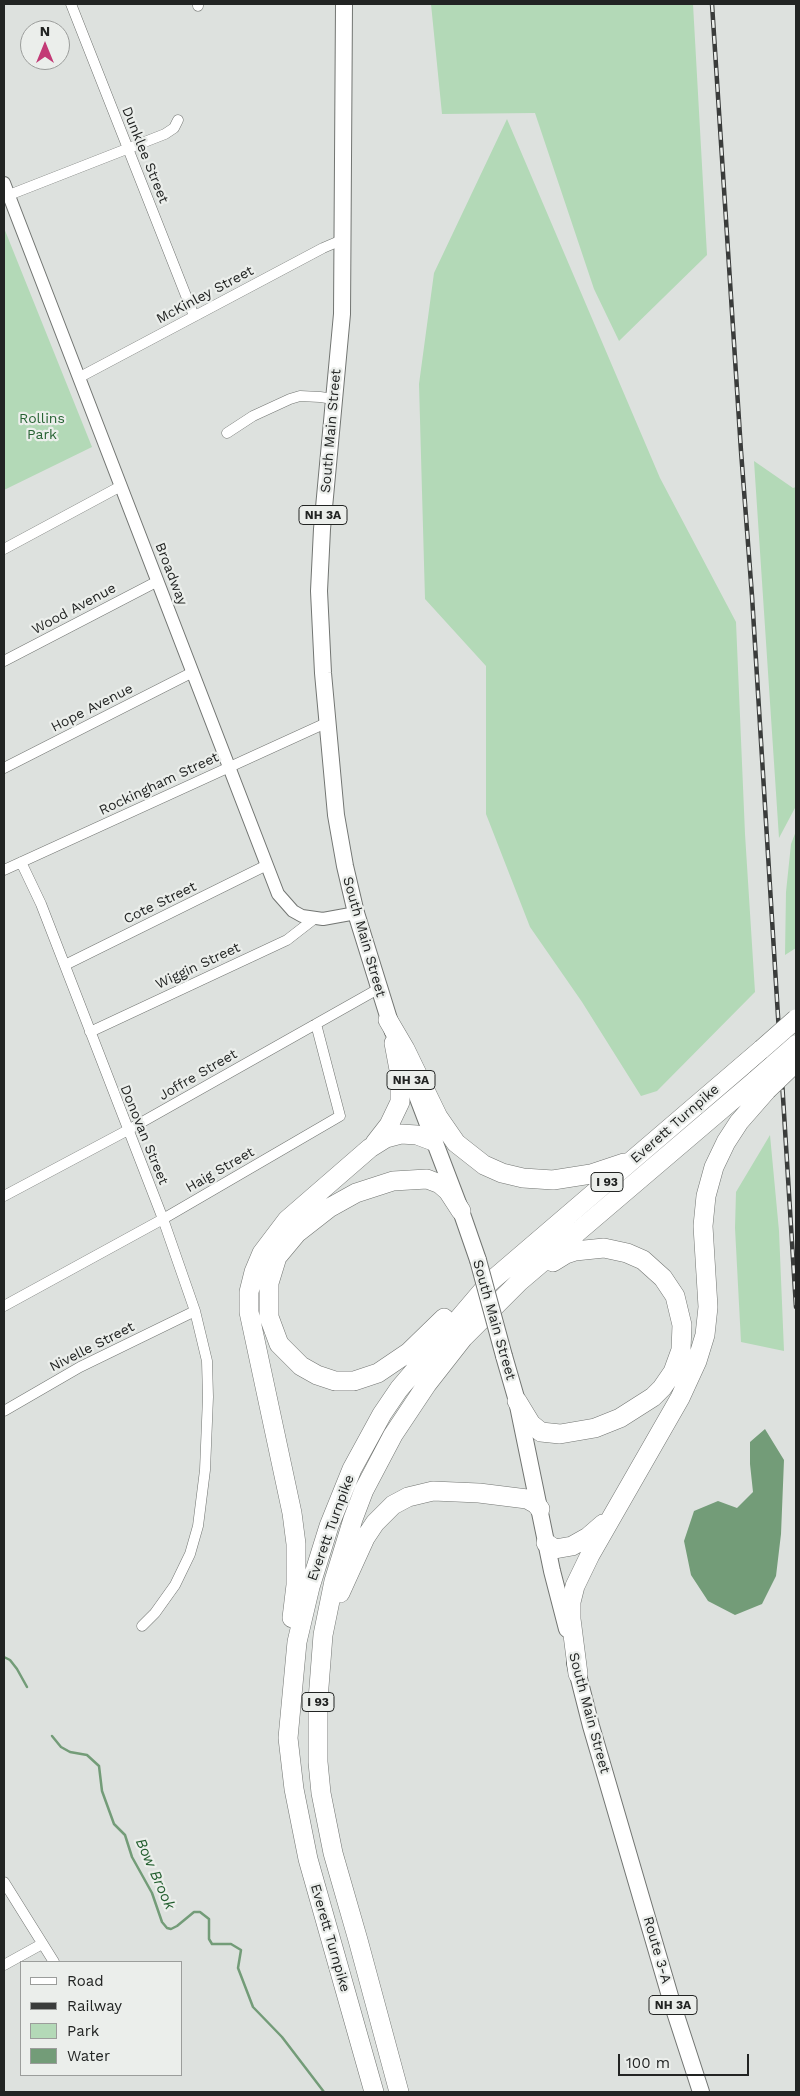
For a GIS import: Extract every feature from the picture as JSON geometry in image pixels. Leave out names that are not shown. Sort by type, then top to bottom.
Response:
[{"type":"highway","name":"Everett Turnpike","points":[[374,2092],[308,1859],[294,1789],[288,1738],[297,1642],[326,1532],[352,1468],[382,1414],[399,1389],[490,1282],[796,1019]]},
{"type":"highway","points":[[288,1738],[287,1666],[296,1585],[296,1544],[292,1513],[249,1312],[249,1292],[254,1272],[262,1253],[273,1236],[287,1220],[370,1148],[386,1130],[396,1114],[401,1094],[399,1064],[388,1020]]},
{"type":"highway","points":[[388,1020],[442,1124],[456,1143],[484,1165],[502,1173],[523,1178],[553,1180],[591,1174],[633,1160]]},
{"type":"highway","name":"Everett Turnpike","points":[[399,2092],[333,1853],[321,1793],[318,1762],[318,1700],[328,1605],[338,1564],[364,1490],[393,1435],[427,1384],[463,1338],[492,1308],[519,1282],[762,1085],[796,1046]]},
{"type":"highway","points":[[578,1674],[571,1619],[572,1596],[587,1561],[680,1398],[697,1361],[705,1335],[708,1307],[703,1226],[706,1196],[714,1167],[726,1142],[762,1085],[794,1063]]},
{"type":"highway","points":[[370,1148],[386,1138],[400,1134],[417,1135],[433,1141]]},
{"type":"highway","points":[[461,1210],[448,1191],[440,1184],[433,1181],[414,1179],[381,1184],[356,1193],[329,1208],[297,1233],[282,1250],[273,1265],[267,1300],[273,1332],[284,1351],[307,1370],[323,1378],[338,1381],[359,1380],[373,1376],[396,1362],[421,1342],[463,1300],[490,1282]]},
{"type":"highway","points":[[492,1308],[507,1300],[559,1258],[581,1250],[604,1248],[627,1253],[650,1265],[669,1286],[679,1309],[682,1338],[676,1366],[662,1388],[626,1415],[613,1422],[585,1431],[567,1434],[547,1434],[536,1429],[531,1424],[517,1401]]},
{"type":"highway","points":[[322,1648],[337,1599],[363,1544],[375,1523],[393,1505],[417,1493],[450,1491],[521,1498],[536,1504],[540,1509]]},
{"type":"highway","points":[[546,1543],[555,1548],[572,1546],[595,1532],[616,1510]]},
{"type":"main road","name":"South Main Street","points":[[344,4],[344,239],[342,314],[322,529],[319,591],[326,723],[336,815],[356,913],[378,989],[478,1260],[517,1401],[546,1543],[591,1726],[624,1836]]},
{"type":"main road","name":"Route 3-A","points":[[624,1836],[672,2003],[701,2092]]},
{"type":"street","name":"Dunklee Street","points":[[71,4],[194,316]]},
{"type":"street","points":[[6,189],[165,134],[174,128],[178,120]]},
{"type":"street","name":"Broadway","points":[[6,189],[278,894],[285,903],[302,916],[323,919],[356,913]]},
{"type":"street","name":"McKinley Street","points":[[80,377],[344,239]]},
{"type":"street","points":[[227,433],[259,413],[290,399],[307,396],[334,399]]},
{"type":"street","points":[[4,549],[121,486]]},
{"type":"street","name":"Wood Avenue","points":[[4,661],[158,581]]},
{"type":"street","name":"Hope Avenue","points":[[4,768],[193,672]]},
{"type":"street","name":"Rockingham Street","points":[[4,870],[326,723]]},
{"type":"street","name":"Donovan Street","points":[[22,862],[65,965],[163,1219],[195,1311],[207,1361],[205,1470],[198,1526],[190,1554],[175,1585],[155,1613],[142,1626]]},
{"type":"street","name":"Cote Street","points":[[65,965],[267,865]]},
{"type":"street","name":"Wiggin Street","points":[[90,1032],[287,940],[314,918]]},
{"type":"street","name":"Joffre Street","points":[[4,1196],[128,1130],[378,989]]},
{"type":"street","name":"Haig Street","points":[[4,1306],[163,1219],[340,1116],[316,1024]]},
{"type":"street","name":"Nivelle Street","points":[[4,1411],[80,1367],[195,1311]]},
{"type":"street","points":[[4,1882],[53,1961]]},
{"type":"street","points":[[4,1965],[42,1944]]},
{"type":"green space","points":[[431,4],[693,4],[707,255],[619,341],[594,289],[535,113],[442,114]]},
{"type":"green space","points":[[507,119],[660,478],[736,622],[745,834],[755,992],[657,1091],[641,1096],[582,1002],[530,927],[486,814],[486,666],[425,599],[419,384],[434,273]]},
{"type":"green space","name":"Rollins Park","points":[[4,228],[92,447],[4,490]]},
{"type":"green space","points":[[754,461],[793,488],[796,487],[796,806],[779,838]]},
{"type":"green space","points":[[796,831],[796,948],[785,955],[786,892],[791,844]]},
{"type":"green space","points":[[770,1135],[779,1231],[784,1351],[741,1342],[735,1228],[736,1192]]},
{"type":"water","points":[[765,1429],[784,1460],[781,1534],[776,1576],[762,1604],[735,1615],[708,1601],[691,1575],[684,1541],[694,1511],[718,1501],[737,1508],[753,1492],[750,1442]]},
{"type":"waterway","name":"Bow Brook","points":[[4,1657],[10,1660],[17,1669],[27,1687]]},
{"type":"waterway","name":"Bow Brook","points":[[52,1736],[61,1747],[70,1752],[87,1755],[99,1766],[102,1791],[114,1824],[125,1835],[132,1857],[152,1893],[162,1922],[167,1928],[171,1929],[194,1912],[200,1912],[209,1919],[209,1939],[212,1944],[231,1944],[241,1950],[238,1968],[253,2007],[282,2037],[324,2092]]},
{"type":"railway","points":[[712,4],[752,596],[796,1307]]}]
